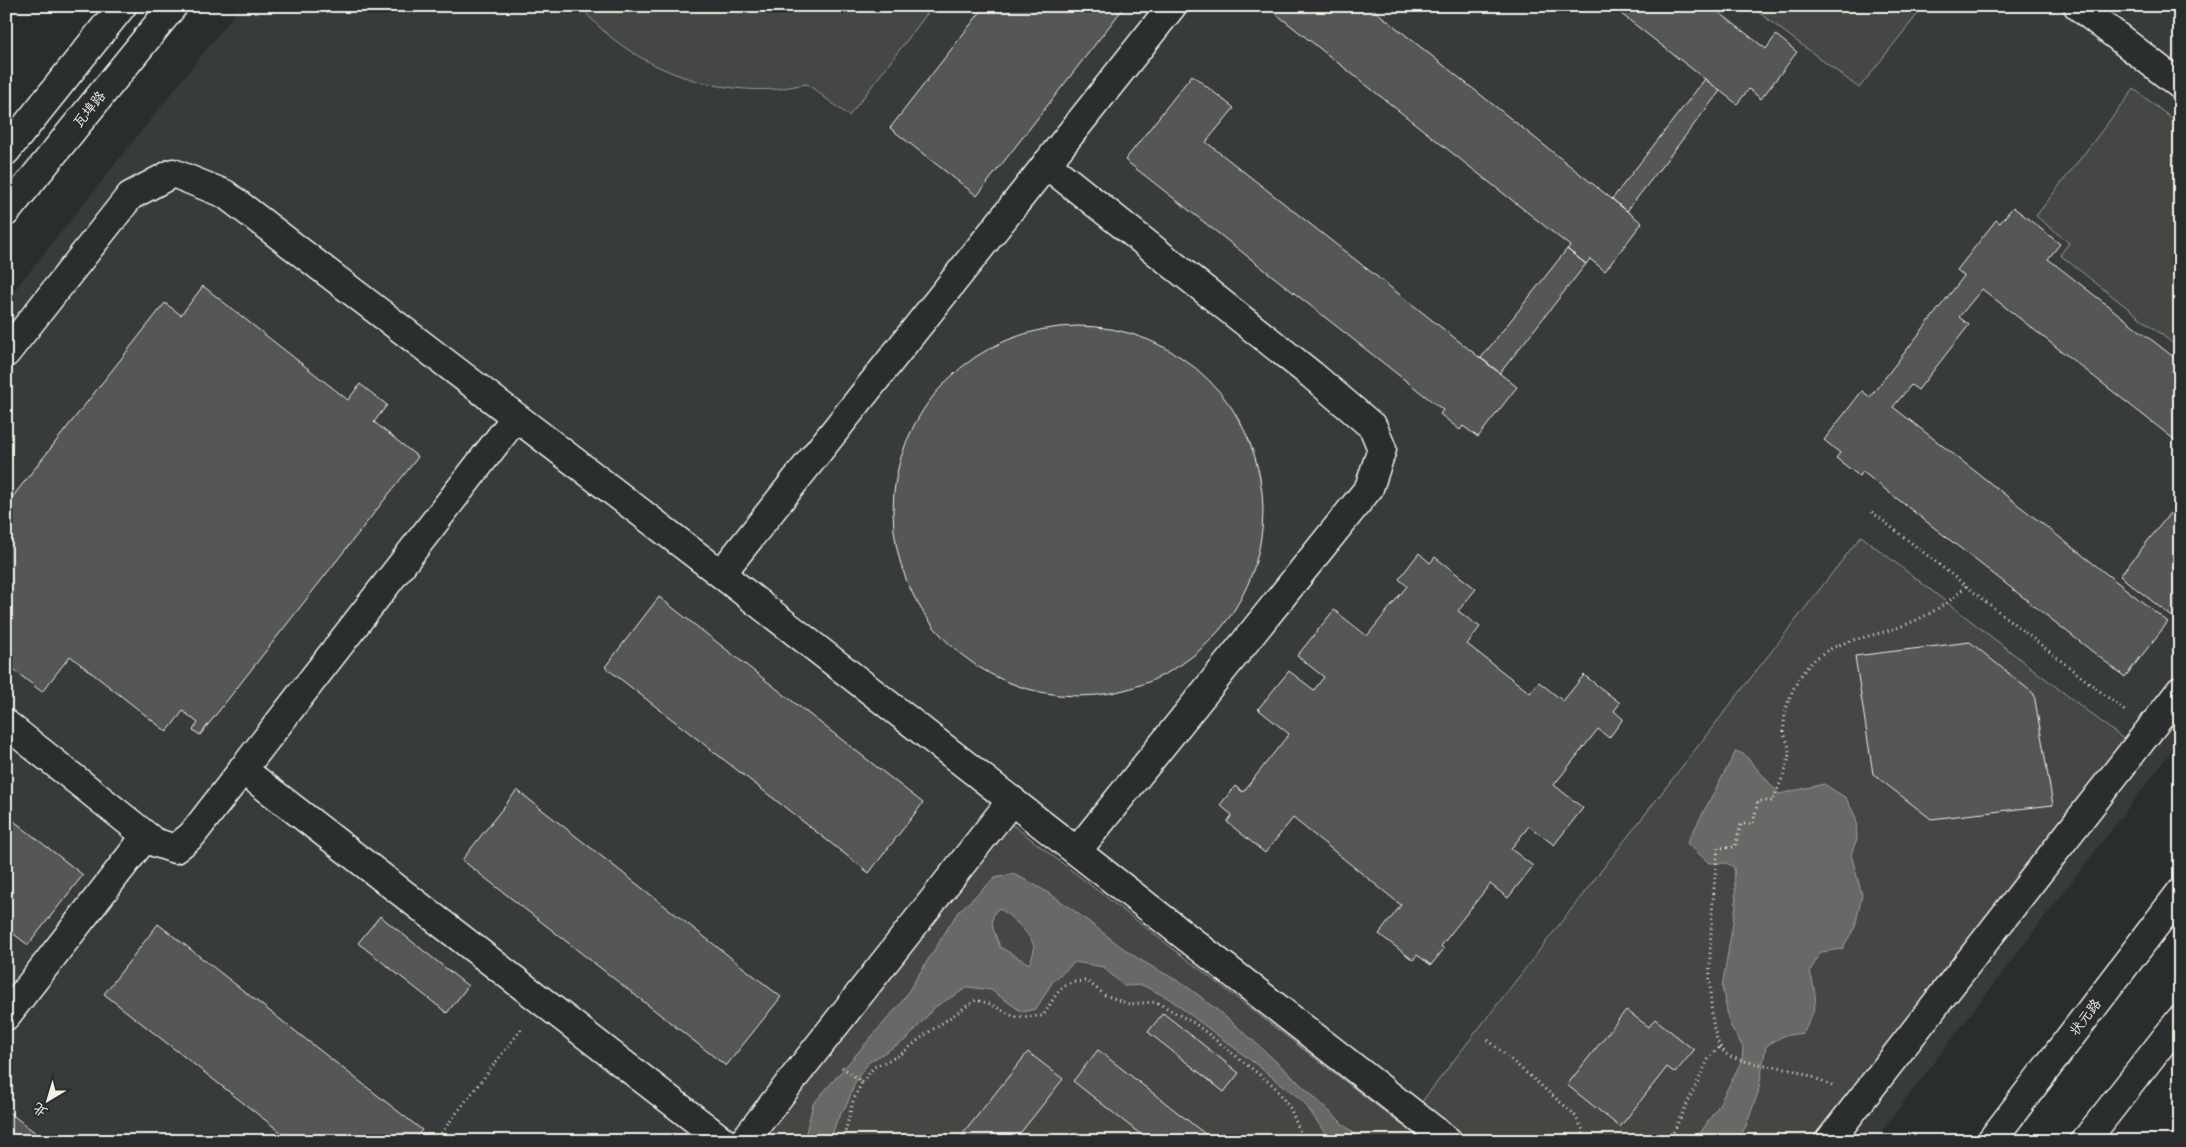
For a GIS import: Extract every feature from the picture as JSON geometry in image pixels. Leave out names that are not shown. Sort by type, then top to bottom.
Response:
[{"type":"main road","points":[[6,151],[122,6]]},
{"type":"main road","name":"瓦埠路","points":[[6,212],[173,6]]},
{"type":"main road","points":[[721,574],[1172,6]]},
{"type":"main road","points":[[2078,6],[2180,85]]},
{"type":"main road","points":[[1046,164],[1312,375],[1373,427],[1382,449],[1369,488],[1077,852]]},
{"type":"main road","points":[[6,353],[130,196],[173,173],[225,194],[721,574],[1448,1141]]},
{"type":"main road","points":[[6,724],[154,842],[175,849],[192,835],[516,417]]},
{"type":"main road","points":[[1828,1141],[2180,691]]},
{"type":"main road","points":[[242,769],[723,1141]]},
{"type":"main road","points":[[744,1141],[1012,800]]},
{"type":"main road","points":[[6,1016],[146,836]]},
{"type":"main road","name":"状元路","points":[[1991,1141],[2180,893]]},
{"type":"main road","points":[[2085,1141],[2180,1020]]},
{"type":"path","points":[[1872,512],[2150,730]]},
{"type":"path","points":[[1858,1104],[1839,1090],[1811,1076],[1777,1066],[1735,1058],[1724,1052],[1720,1046],[1715,1033],[1711,1007],[1710,938],[1718,848],[1735,847],[1741,824],[1753,824],[1758,801],[1773,801],[1787,766],[1789,750],[1784,733],[1786,709],[1796,684],[1810,664],[1832,647],[1902,626],[1929,614],[1956,596],[1966,586]]},
{"type":"path","points":[[842,1141],[853,1101],[862,1082],[874,1067],[900,1055],[926,1034],[976,1000],[1015,1017],[1043,1016],[1062,988],[1072,981],[1087,981],[1105,996],[1129,1004],[1156,1002],[1194,1023],[1274,1086],[1290,1108],[1304,1141]]},
{"type":"path","points":[[435,1141],[543,1002]]},
{"type":"path","points":[[1488,1040],[1574,1114],[1584,1132],[1581,1141]]},
{"type":"path","points":[[1669,1141],[1709,1058],[1720,1046]]},
{"type":"path","points":[[817,1048],[862,1082]]},
{"type":"shaded area","points":[[241,6],[2180,6],[2180,740],[1874,1141],[6,1141],[6,301]]},
{"type":"shaded area","points":[[580,6],[933,6],[849,116],[807,84],[777,89],[749,89],[695,80],[668,71],[643,59],[620,44]]},
{"type":"shaded area","points":[[1750,6],[1924,6],[1859,88]]},
{"type":"shaded area","points":[[2134,89],[2180,125],[2180,349],[2060,255],[2069,243],[2036,216]]},
{"type":"shaded area","points":[[1861,536],[2126,741],[1817,1141],[751,1141],[1006,820],[1403,1126]]},
{"type":"shaded area","points":[[1736,751],[1745,755],[1779,794],[1824,784],[1846,798],[1856,818],[1857,839],[1851,854],[1862,895],[1855,927],[1842,949],[1821,952],[1810,971],[1815,1003],[1812,1016],[1803,1033],[1783,1036],[1766,1046],[1758,1093],[1746,1126],[1737,1141],[1695,1141],[1719,1105],[1742,1060],[1743,1047],[1730,1025],[1722,987],[1736,905],[1734,867],[1726,863],[1709,863],[1687,843]]},
{"type":"shaded area","points":[[1013,874],[1028,881],[1070,908],[1132,954],[1188,988],[1240,1029],[1362,1141],[1325,1141],[1325,1133],[1303,1101],[1168,998],[1142,985],[1124,986],[1103,967],[1075,962],[1053,981],[1036,1009],[1022,1012],[991,990],[968,987],[935,1007],[907,1039],[869,1062],[856,1080],[847,1104],[837,1120],[833,1132],[833,1141],[804,1141],[813,1104],[901,1003],[958,912],[995,878]],"holes":[[[999,908],[1030,937],[1034,950],[1029,964],[1000,947],[992,921],[995,912]]]},
{"type":"building","points":[[985,6],[1125,6],[977,196],[890,128]]},
{"type":"building","points":[[1266,6],[1369,6],[1642,223],[1605,271],[1590,259],[1586,264],[1567,249],[1570,246]]},
{"type":"building","points":[[1611,6],[1711,6],[1766,49],[1776,35],[1797,52],[1761,99],[1749,89],[1737,104]]},
{"type":"building","points":[[1192,75],[1234,108],[1206,142],[1517,387],[1478,437],[1463,426],[1460,430],[1440,414],[1443,410],[1125,160]]},
{"type":"building","points":[[1705,79],[1720,91],[1627,211],[1612,199]]},
{"type":"building","points":[[2013,207],[2060,244],[2048,259],[2180,362],[2180,444],[1982,289],[1959,317],[1969,325],[1918,390],[1911,385],[1893,407],[2168,622],[2125,677],[1863,472],[1859,476],[1836,458],[1840,453],[1824,440],[1862,391],[1870,397],[1964,276],[1957,270],[1996,220],[2000,223]]},
{"type":"building","points":[[1567,249],[1586,264],[1500,373],[1481,358]]},
{"type":"building","points":[[203,286],[348,400],[360,384],[387,405],[374,422],[418,457],[200,735],[193,730],[198,723],[183,711],[167,732],[70,656],[42,692],[6,664],[6,505],[165,303],[181,315]]},
{"type":"building","points":[[1078,326],[1114,329],[1149,340],[1181,357],[1209,380],[1232,408],[1249,440],[1260,475],[1263,511],[1260,547],[1249,582],[1232,614],[1209,642],[1181,665],[1149,682],[1114,693],[1078,696],[1042,693],[1007,682],[975,665],[947,642],[924,614],[907,582],[896,547],[893,511],[896,475],[907,440],[924,408],[947,380],[975,357],[1007,340],[1042,329]]},
{"type":"building","points":[[2170,513],[2180,521],[2180,623],[2120,576]]},
{"type":"building","points":[[1419,553],[1430,563],[1435,557],[1476,589],[1458,611],[1480,627],[1467,644],[1530,693],[1539,682],[1563,701],[1584,675],[1620,703],[1614,711],[1623,719],[1609,738],[1598,729],[1554,785],[1583,808],[1554,845],[1529,826],[1511,849],[1533,866],[1508,898],[1490,884],[1441,946],[1444,949],[1431,965],[1417,955],[1413,960],[1379,934],[1401,905],[1293,818],[1265,853],[1227,822],[1232,815],[1220,805],[1235,786],[1243,792],[1289,734],[1258,709],[1289,671],[1314,690],[1324,677],[1297,656],[1334,610],[1367,636],[1407,586],[1399,579]]},
{"type":"building","points":[[659,597],[923,803],[869,873],[605,667]]},
{"type":"building","points":[[1970,642],[2034,694],[2053,805],[1931,819],[1873,774],[1855,656]]},
{"type":"building","points":[[517,790],[781,997],[726,1066],[462,860]]},
{"type":"building","points":[[6,815],[83,875],[28,945],[6,928]]},
{"type":"building","points":[[380,916],[468,986],[447,1013],[358,943]]},
{"type":"building","points":[[158,924],[422,1130],[413,1141],[292,1141],[104,994]]},
{"type":"building","points":[[1626,1010],[1649,1027],[1655,1019],[1694,1050],[1675,1073],[1667,1067],[1620,1127],[1567,1085]]},
{"type":"building","points":[[1163,1013],[1239,1073],[1224,1092],[1148,1032]]},
{"type":"building","points":[[1098,1050],[1214,1141],[1149,1141],[1073,1081]]},
{"type":"building","points":[[1028,1052],[1063,1079],[1014,1141],[969,1141],[962,1135]]},
{"type":"building","points":[[6,1110],[46,1141],[6,1141]]}]
